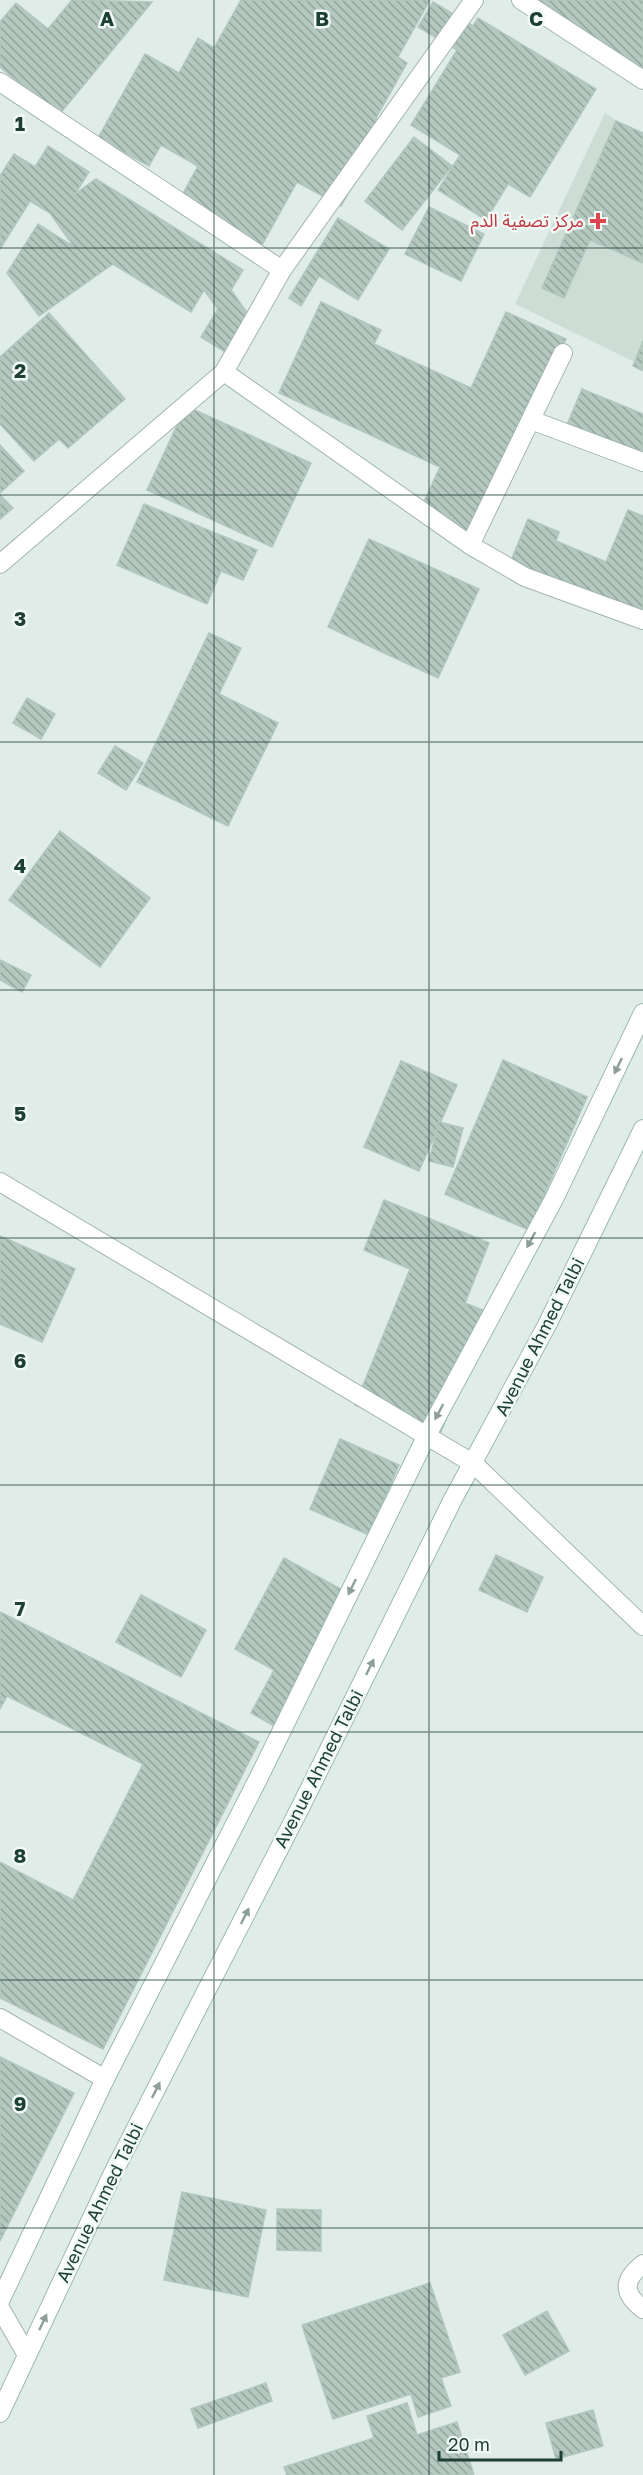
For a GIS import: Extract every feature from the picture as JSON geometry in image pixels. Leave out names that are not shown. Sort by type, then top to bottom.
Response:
[{"type":"street","points":[[0,564],[225,372],[282,270],[474,0]]},
{"type":"street","points":[[521,0],[643,80]]},
{"type":"street","points":[[0,82],[282,270]]},
{"type":"street","points":[[470,545],[563,353]]},
{"type":"street","points":[[225,372],[470,545],[525,577],[643,620]]},
{"type":"street","points":[[531,420],[643,462]]},
{"type":"street","points":[[0,2301],[105,2079],[258,1779],[426,1435],[554,1199],[643,1013]]},
{"type":"street","name":"Avenue Ahmed Talbi","points":[[0,2413],[117,2165],[294,1821],[452,1501],[547,1325],[643,1129]]},
{"type":"street","points":[[0,1182],[474,1464],[643,1626]]},
{"type":"street","points":[[0,2018],[105,2079]]},
{"type":"street","points":[[643,2264],[627,2279],[626,2286],[627,2293],[643,2309]]},
{"type":"street","points":[[0,2308],[27,2355]]},
{"type":"shaded area","name":"مركز تصفية الدم","points":[[605,113],[643,138],[643,366],[515,304]]},
{"type":"building","points":[[72,0],[152,2],[59,115],[0,67],[0,22],[16,3],[48,29]]},
{"type":"building","points":[[241,0],[430,0],[398,57],[407,63],[376,118],[387,125],[341,206],[297,182],[262,245],[180,199],[198,166],[161,145],[149,166],[98,138],[145,54],[179,73],[198,38],[214,48]]},
{"type":"building","points":[[529,0],[643,0],[643,70]]},
{"type":"building","points":[[433,2],[473,26],[478,18],[596,89],[530,197],[508,184],[486,220],[438,190],[460,155],[411,125],[457,50],[418,27]]},
{"type":"building","points":[[616,121],[643,133],[643,263],[590,240],[564,298],[542,288]]},
{"type":"building","points":[[414,137],[452,166],[402,230],[365,201]]},
{"type":"building","points":[[48,146],[89,172],[75,194],[96,179],[243,270],[231,290],[248,314],[225,352],[201,337],[218,309],[204,290],[191,312],[113,264],[39,316],[7,273],[38,224],[74,247],[50,213],[30,201],[0,249],[0,176],[14,154],[35,167]]},
{"type":"building","points":[[429,207],[484,234],[461,281],[405,254]]},
{"type":"building","points":[[338,218],[389,249],[358,300],[319,276],[301,306],[289,298]]},
{"type":"building","points":[[321,302],[381,330],[374,344],[471,388],[506,312],[566,339],[476,536],[420,510],[440,467],[279,393]]},
{"type":"building","points":[[49,313],[125,399],[68,448],[59,439],[34,461],[0,424],[0,357]]},
{"type":"building","points":[[643,341],[643,371],[633,366]]},
{"type":"building","points":[[582,389],[643,414],[643,471],[562,437]]},
{"type":"building","points":[[186,406],[311,463],[272,547],[147,490]]},
{"type":"building","points":[[0,445],[24,471],[0,493]]},
{"type":"building","points":[[0,495],[13,508],[0,519]]},
{"type":"building","points":[[144,504],[257,550],[243,580],[221,571],[207,604],[117,565]]},
{"type":"building","points":[[628,510],[643,516],[643,628],[506,573],[528,519],[559,532],[556,541],[606,562]]},
{"type":"building","points":[[369,539],[479,589],[438,678],[328,627]]},
{"type":"building","points":[[209,633],[241,648],[219,694],[278,723],[228,826],[137,782]]},
{"type":"building","points":[[27,698],[55,714],[41,739],[13,723]]},
{"type":"building","points":[[115,746],[143,763],[126,790],[98,773]]},
{"type":"building","points":[[60,831],[150,898],[100,967],[9,900]]},
{"type":"building","points":[[0,960],[31,975],[22,992],[0,980]]},
{"type":"building","points":[[503,1060],[587,1097],[529,1230],[445,1194]]},
{"type":"building","points":[[401,1061],[457,1085],[419,1171],[364,1147]]},
{"type":"building","points":[[439,1122],[463,1128],[453,1167],[429,1161]]},
{"type":"building","points":[[384,1200],[489,1243],[465,1303],[490,1313],[438,1439],[355,1405],[410,1269],[364,1250]]},
{"type":"building","points":[[0,1236],[75,1269],[42,1342],[0,1324]]},
{"type":"building","points":[[340,1439],[399,1465],[369,1535],[310,1509]]},
{"type":"building","points":[[496,1555],[543,1577],[527,1612],[479,1590]]},
{"type":"building","points":[[284,1558],[348,1593],[276,1727],[251,1713],[274,1670],[235,1649]]},
{"type":"building","points":[[141,1595],[206,1630],[181,1677],[116,1642]]},
{"type":"building","points":[[0,1612],[259,1742],[103,2049],[0,1998],[0,1862],[73,1900],[143,1764],[7,1696],[0,1709]]},
{"type":"building","points":[[0,2057],[74,2093],[0,2241]]},
{"type":"building","points":[[182,2192],[266,2210],[248,2297],[164,2280]]},
{"type":"building","points":[[277,2209],[321,2210],[321,2251],[277,2250]]},
{"type":"building","points":[[430,2283],[460,2372],[441,2378],[451,2406],[418,2417],[411,2394],[333,2419],[302,2325]]},
{"type":"building","points":[[547,2311],[569,2351],[525,2375],[503,2335]]},
{"type":"building","points":[[266,2383],[272,2401],[198,2428],[191,2409]]},
{"type":"building","points":[[407,2403],[417,2435],[457,2422],[474,2475],[287,2475],[284,2467],[374,2438],[367,2416]]},
{"type":"building","points":[[593,2410],[603,2446],[556,2459],[546,2423]]},
{"type":"place","name":"مركز تصفية الدم","points":[[598,221]]}]
